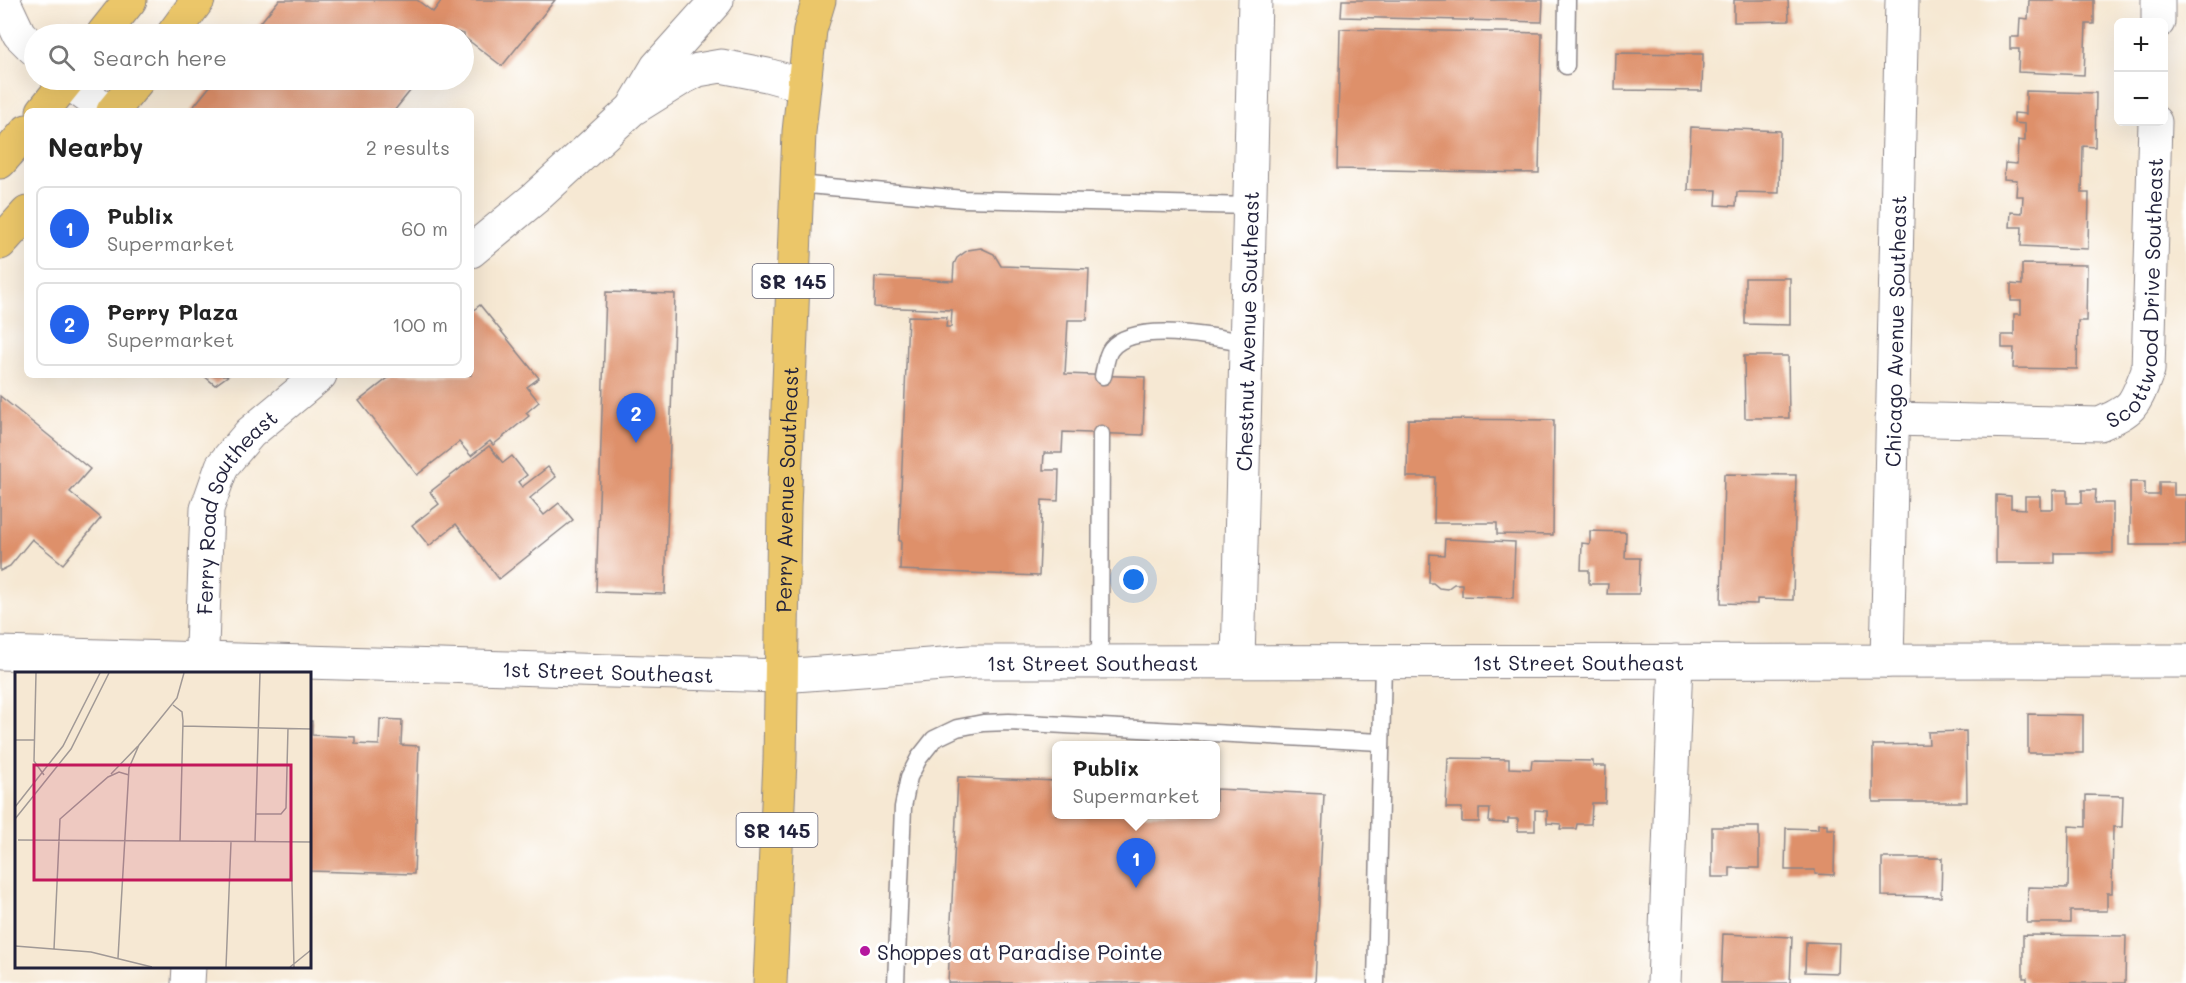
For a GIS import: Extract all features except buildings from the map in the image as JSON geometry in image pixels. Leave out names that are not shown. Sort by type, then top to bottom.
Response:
[{"type":"main road","points":[[111,24],[130,0]]},
{"type":"main road","points":[[180,24],[198,0]]},
{"type":"main road","name":"Perry Avenue Southeast","points":[[770,983],[780,760],[784,496],[797,184],[803,85],[810,30],[819,0]]},
{"type":"main road","points":[[45,108],[59,90]]},
{"type":"main road","points":[[115,108],[130,90]]},
{"type":"main road","points":[[0,162],[24,134]]},
{"type":"main road","points":[[0,243],[24,216]]},
{"type":"street","points":[[3,0],[19,34],[24,39]]},
{"type":"street","points":[[631,110],[657,67],[717,0]]},
{"type":"street","name":"Chestnut Avenue Southeast","points":[[1238,661],[1255,0]]},
{"type":"street","name":"Chicago Avenue Southeast","points":[[1887,661],[1902,0]]},
{"type":"street","points":[[2158,0],[2158,18]]},
{"type":"street","points":[[474,249],[535,198],[631,110],[698,70],[721,66],[803,85]]},
{"type":"street","points":[[80,90],[104,108]]},
{"type":"street","name":"Scottwood Drive Southeast","points":[[1892,419],[2100,424],[2125,412],[2136,401],[2148,370],[2155,126]]},
{"type":"street","name":"Ferry Road Southeast","points":[[201,667],[207,509],[222,466],[250,433],[316,378]]},
{"type":"street","name":"1st Street Southeast","points":[[0,653],[201,667],[781,676],[970,662],[2186,661]]},
{"type":"street","points":[[1664,983],[1676,661]]},
{"type":"street","points":[[188,983],[189,968]]},
{"type":"lane","points":[[1566,66],[1567,0]]},
{"type":"lane","points":[[797,184],[964,200],[1250,206]]},
{"type":"lane","points":[[1103,376],[1111,349],[1127,338],[1154,333],[1201,334],[1247,343]]},
{"type":"lane","points":[[1100,662],[1101,434]]},
{"type":"lane","points":[[1376,983],[1383,661]]},
{"type":"lane","points":[[896,983],[903,807],[909,777],[919,758],[934,739],[957,728],[983,723],[1009,722],[1380,742]]},
{"type":"place","name":"Perry Plaza","points":[[636,443]]},
{"type":"place","name":"Publix","points":[[1136,888]]},
{"type":"place","name":"Shoppes at Paradise Pointe","points":[[865,951]]}]
